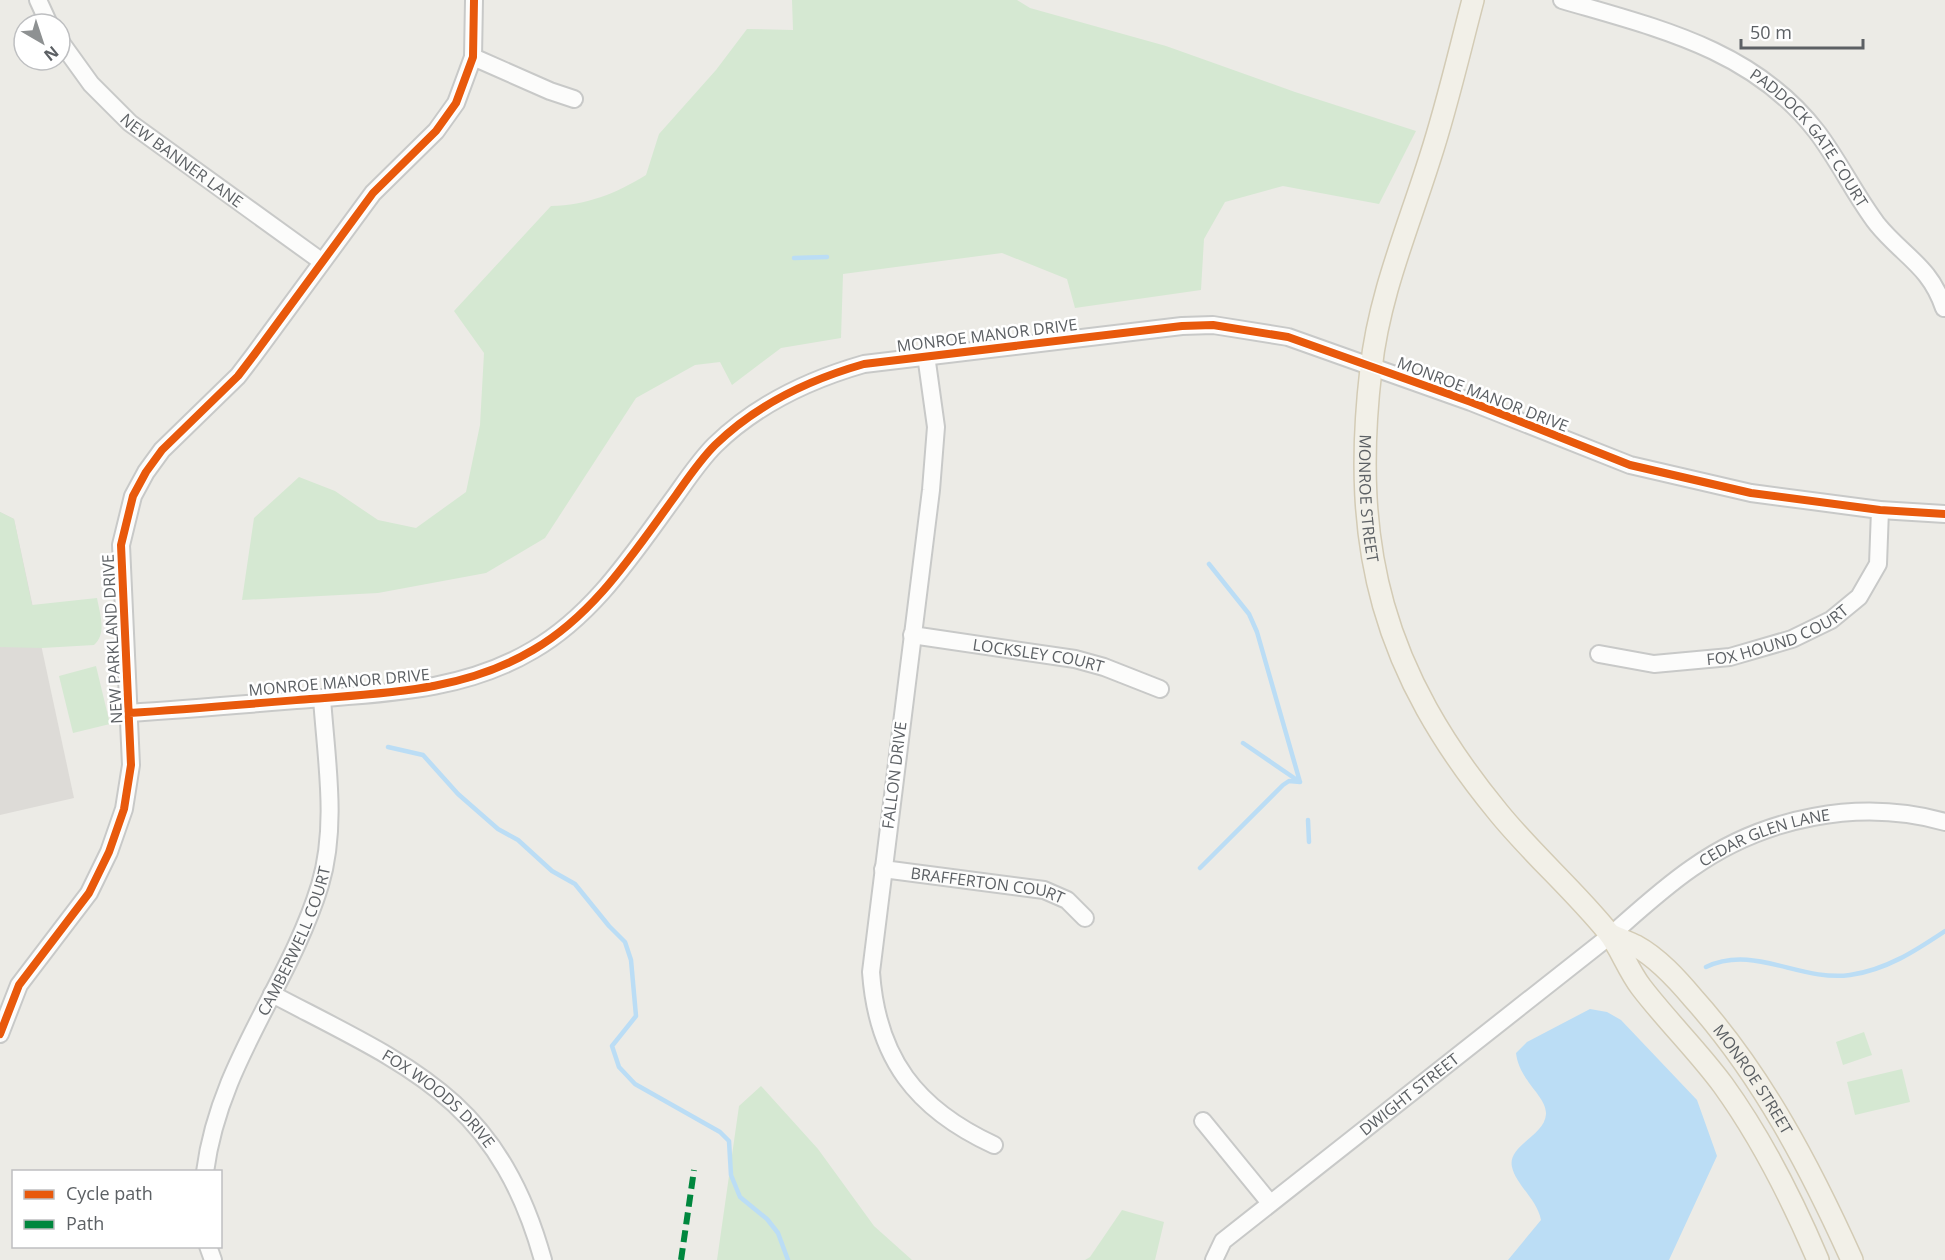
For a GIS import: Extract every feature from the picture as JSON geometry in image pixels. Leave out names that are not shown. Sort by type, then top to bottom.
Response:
[{"type":"main road","name":"MONROE STREET","points":[[1473,0],[1429,161],[1392,268],[1371,366],[1364,456],[1366,519],[1376,581],[1397,650],[1430,717],[1474,782],[1520,838],[1611,935],[1624,964],[1724,1086],[1770,1160],[1799,1216],[1818,1260]]},
{"type":"main road","name":"MONROE STREET","points":[[1611,935],[1637,946],[1662,965],[1707,1013],[1735,1050],[1811,1172],[1852,1260]]},
{"type":"street","name":"NEW PARKLAND DRIVE","points":[[0,1034],[5,1005],[89,893],[109,852],[128,787],[131,765],[121,545],[133,496],[146,472],[162,450],[243,369],[373,193],[436,131],[456,103],[474,57],[474,0]]},
{"type":"street","name":"PADDOCK GATE COURT","points":[[1562,0],[1699,42],[1734,60],[1767,82],[1817,132],[1877,224],[1929,274],[1944,308]]},
{"type":"street","points":[[474,57],[549,91],[574,99]]},
{"type":"street","name":"NEW BANNER LANE","points":[[72,58],[91,84],[130,123],[321,261]]},
{"type":"street","name":"MONROE MANOR DRIVE","points":[[129,713],[440,687],[488,672],[531,651],[583,612],[597,598],[700,462],[748,417],[784,393],[823,376],[864,364],[1182,326],[1213,325],[1279,335],[1471,402],[1630,465],[1751,493],[1880,510],[1945,514]]},
{"type":"street","name":"FALLON DRIVE","points":[[926,355],[936,427],[871,972],[877,1017],[883,1038],[904,1076],[932,1108],[961,1130],[994,1145]]},
{"type":"street","name":"FOX HOUND COURT","points":[[1599,654],[1654,663],[1730,657],[1792,639],[1830,620],[1859,597],[1878,564],[1880,510]]},
{"type":"street","name":"LOCKSLEY COURT","points":[[912,635],[1075,659],[1104,667],[1160,689]]},
{"type":"street","name":"CAMBERWELL COURT","points":[[205,1170],[220,1101],[306,925],[321,882],[330,805],[321,698]]},
{"type":"street","name":"CEDAR GLEN LANE","points":[[1611,935],[1692,868],[1731,844],[1768,828],[1821,815],[1863,812],[1898,813],[1945,822]]},
{"type":"street","name":"BRAFFERTON COURT","points":[[882,869],[1044,890],[1067,900],[1085,918]]},
{"type":"street","name":"DWIGHT STREET","points":[[1214,1260],[1223,1241],[1611,935]]},
{"type":"street","name":"FOX WOODS DRIVE","points":[[272,994],[421,1074],[454,1101],[484,1134],[508,1170],[533,1224],[543,1260]]},
{"type":"street","points":[[1203,1121],[1270,1203]]},
{"type":"shaded area","points":[[0,512],[14,519],[74,798],[0,815]]},
{"type":"green space","points":[[792,0],[1017,0],[1030,8],[1166,46],[1295,92],[1416,131],[1379,204],[1283,186],[1225,202],[1204,239],[1201,290],[1075,308],[1067,279],[1002,253],[843,274],[841,338],[781,348],[732,385],[720,362],[695,365],[636,398],[545,538],[486,573],[378,593],[242,600],[254,518],[299,477],[335,491],[378,520],[416,528],[466,492],[480,425],[484,353],[454,311],[551,206],[589,201],[623,188],[646,175],[659,134],[716,70],[747,29],[793,30]]},
{"type":"green space","points":[[0,512],[14,519],[32,605],[97,598],[101,630],[94,645],[42,648],[0,647]]},
{"type":"green space","points":[[96,666],[110,724],[73,733],[59,676]]},
{"type":"green space","points":[[1864,1032],[1872,1055],[1843,1065],[1836,1042]]},
{"type":"green space","points":[[1902,1069],[1910,1102],[1855,1115],[1847,1082]]},
{"type":"green space","points":[[761,1086],[818,1149],[874,1226],[912,1260],[717,1260],[739,1106]]},
{"type":"green space","points":[[1122,1210],[1164,1222],[1155,1260],[1085,1260],[1090,1257]]},
{"type":"water","points":[[1590,1009],[1607,1012],[1621,1020],[1697,1100],[1717,1156],[1669,1260],[1508,1260],[1541,1220],[1535,1205],[1514,1174],[1512,1159],[1520,1146],[1540,1128],[1546,1114],[1542,1101],[1522,1072],[1516,1053],[1527,1042]]},
{"type":"waterway","points":[[794,258],[827,257]]},
{"type":"waterway","points":[[1209,564],[1249,614],[1257,632],[1300,782]]},
{"type":"waterway","points":[[1243,743],[1300,782]]},
{"type":"waterway","points":[[388,747],[423,755],[458,794],[498,829],[518,840],[552,871],[575,884],[625,942],[631,960],[636,1016],[612,1046],[619,1067],[635,1084],[720,1132],[729,1141],[731,1175],[740,1197],[767,1219],[778,1233],[788,1260]]},
{"type":"waterway","points":[[1200,868],[1283,785],[1289,781],[1300,782]]},
{"type":"waterway","points":[[1308,820],[1309,842]]},
{"type":"waterway","points":[[1706,967],[1724,961],[1742,960],[1759,961],[1831,976],[1850,975],[1888,964],[1945,931]]},
{"type":"marked path","points":[[681,1260],[694,1170]]},
{"type":"cycle path","points":[[0,1034],[19,985],[89,893],[109,852],[124,809],[131,765],[121,545],[133,496],[146,472],[162,450],[238,376],[373,193],[436,131],[456,103],[473,57],[474,0]]},
{"type":"cycle path","points":[[129,713],[396,692],[424,688],[480,674],[507,664],[533,650],[576,619],[629,560],[694,469],[710,451],[748,417],[784,395],[843,370],[864,364],[1182,326],[1213,325],[1288,337],[1471,402],[1630,465],[1751,493],[1880,510],[1945,514]]}]
